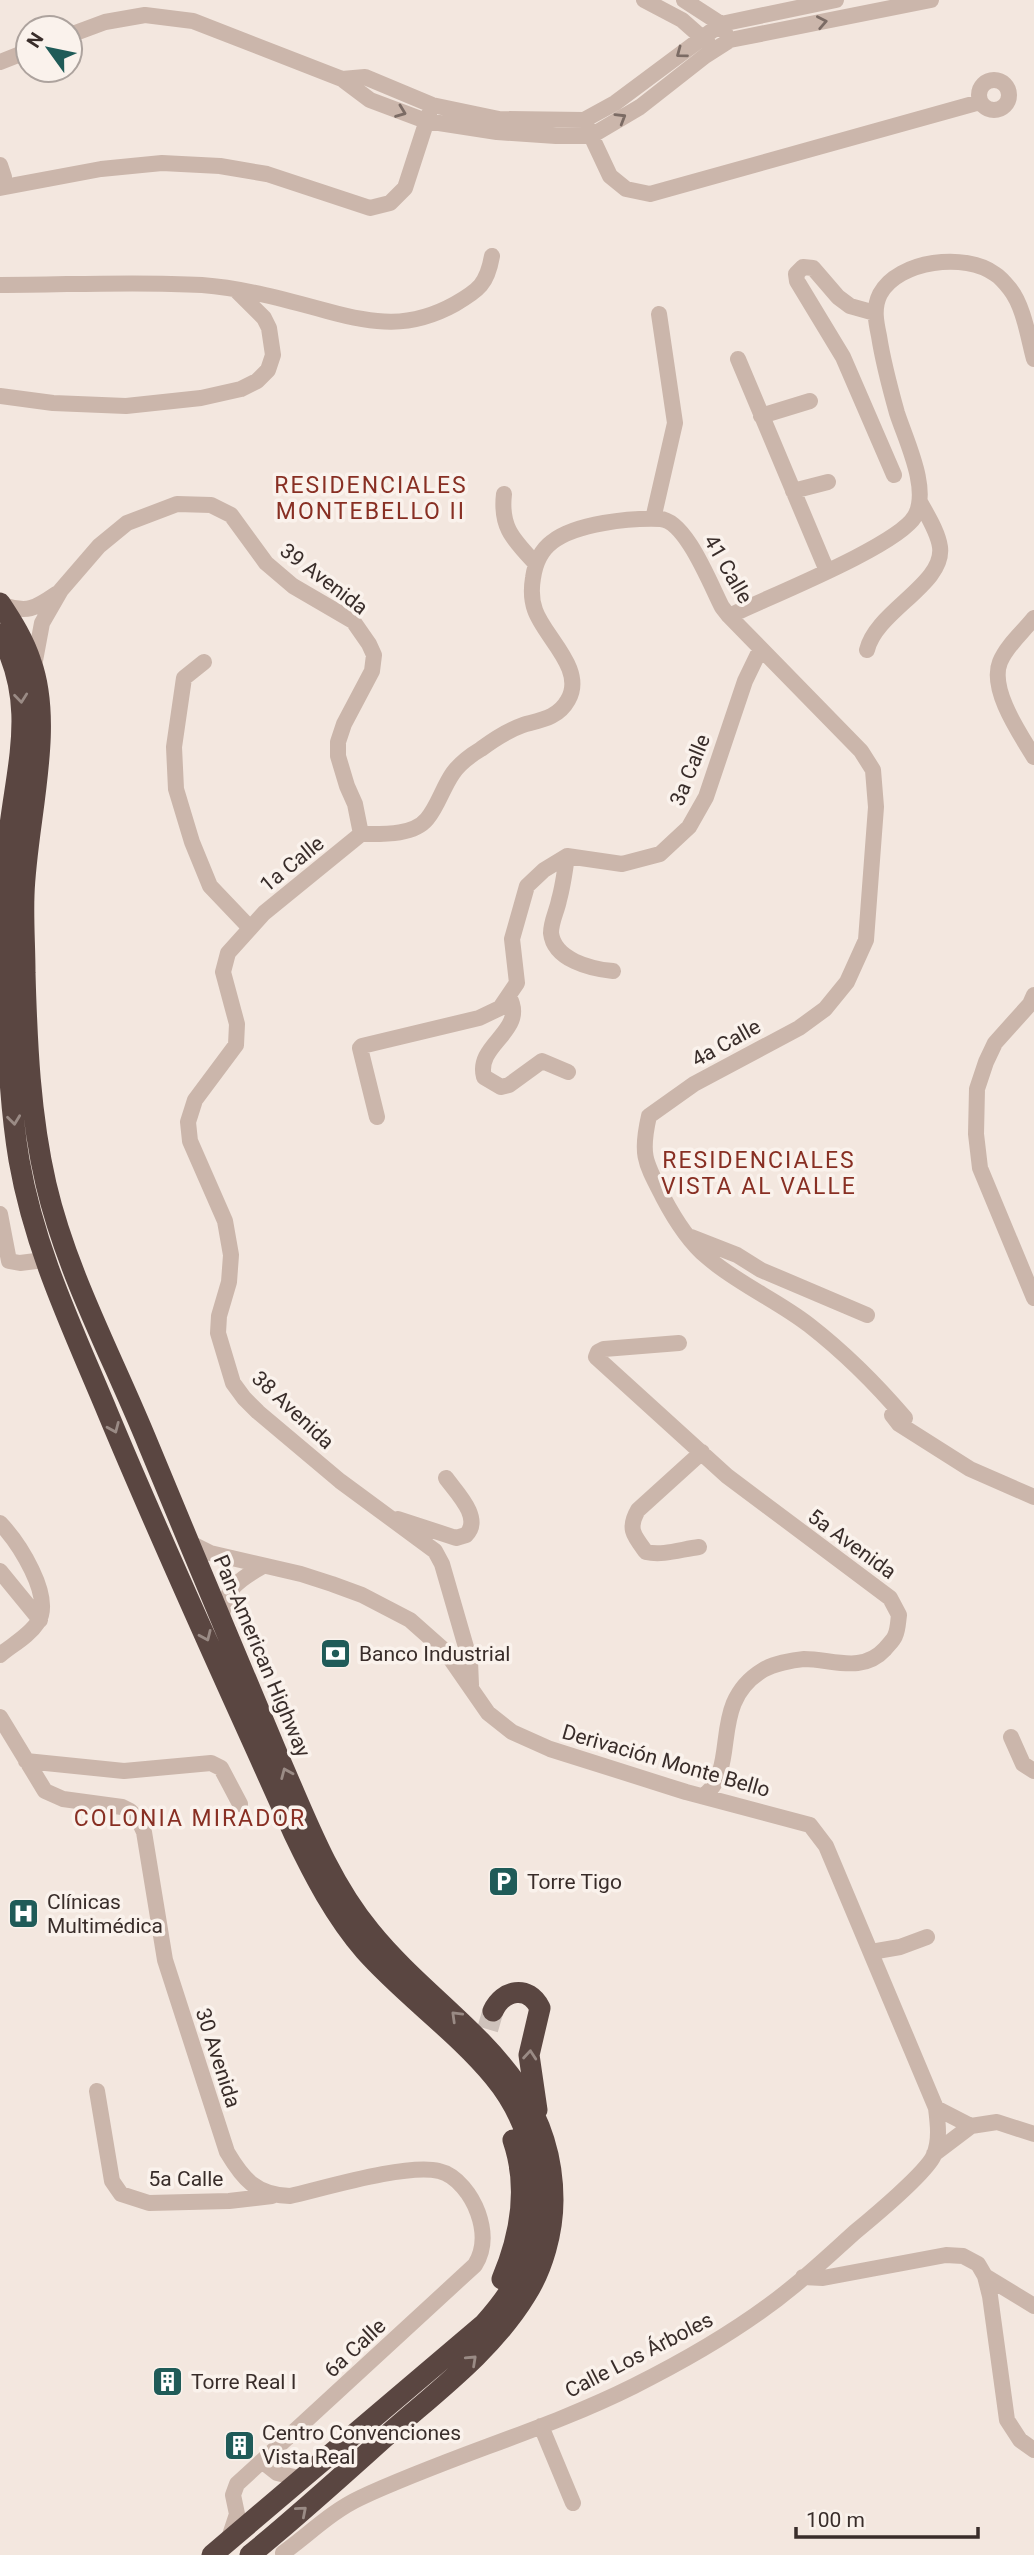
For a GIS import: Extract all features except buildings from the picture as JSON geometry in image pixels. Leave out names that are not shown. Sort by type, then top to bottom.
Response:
[{"type":"highway","name":"Pan-American Highway","points":[[1,604],[20,635],[34,666],[39,714],[37,769],[28,836],[24,896],[30,1089],[47,1186],[63,1243],[152,1452],[186,1541],[322,1855],[369,1930],[510,2073],[537,2122],[546,2148],[553,2199],[551,2227],[542,2260],[530,2289],[510,2319],[282,2550],[250,2555]]},
{"type":"highway","name":"Pan-American Highway","points":[[0,634],[16,668],[22,714],[20,764],[10,828],[5,899],[11,1094],[20,1162],[44,1261],[56,1294],[293,1834],[332,1908],[387,1974],[470,2050],[495,2078],[517,2112],[528,2139],[536,2174],[534,2231],[527,2257],[516,2281],[484,2324],[212,2555]]},
{"type":"highway","points":[[56,1294],[70,1311],[95,1363],[105,1366],[113,1358]]},
{"type":"highway","points":[[103,1402],[108,1394],[118,1395],[138,1442],[152,1452]]},
{"type":"highway","points":[[493,2011],[502,1997],[517,1992],[530,1995],[540,2008],[529,2055],[529,2066],[536,2089],[537,2122]]},
{"type":"highway","points":[[419,2380],[484,2308],[500,2284],[518,2234],[521,2182],[517,2152],[490,2087]]},
{"type":"street","points":[[644,0],[682,20],[703,36],[714,51]]},
{"type":"street","points":[[684,0],[721,24],[730,40]]},
{"type":"street","points":[[342,79],[365,77],[432,105],[499,119],[584,120],[615,103],[721,24],[836,0]]},
{"type":"street","points":[[84,30],[105,22],[145,15],[193,21],[342,79],[370,100],[426,121],[497,132],[591,136],[640,107],[730,40],[931,0]]},
{"type":"street","points":[[584,120],[610,176],[626,188],[650,194],[980,102]]},
{"type":"street","points":[[0,188],[113,167],[162,163],[220,166],[267,174],[370,208],[390,203],[405,188],[432,105]]},
{"type":"street","points":[[0,165],[4,177],[0,188]]},
{"type":"street","points":[[0,285],[205,285],[368,322],[408,321],[447,308],[480,287],[489,275],[492,256]]},
{"type":"street","points":[[867,650],[870,637],[923,583],[940,558],[940,545],[920,502],[917,474],[882,357],[875,313],[879,295],[888,283],[922,264],[970,264],[994,272],[1012,292],[1023,316],[1034,359]]},
{"type":"street","points":[[875,313],[850,306],[838,297],[813,268],[803,267],[796,274],[797,281],[843,357],[894,475]]},
{"type":"street","points":[[0,396],[53,403],[126,405],[201,398],[241,389],[257,381],[268,370],[273,355],[269,328],[264,318],[236,290]]},
{"type":"street","points":[[361,834],[388,834],[409,830],[426,821],[454,771],[469,757],[522,726],[552,718],[568,700],[573,680],[535,612],[530,592],[535,563],[550,542],[570,532],[608,523],[653,519],[675,423],[659,314]]},
{"type":"street","points":[[738,359],[827,570]]},
{"type":"street","points":[[761,415],[810,401]]},
{"type":"street","points":[[793,491],[828,482]]},
{"type":"street","points":[[504,494],[502,508],[505,525],[514,540],[535,563]]},
{"type":"street","points":[[729,616],[892,538],[914,518],[920,502]]},
{"type":"street","name":"39 Avenida","points":[[34,666],[42,624],[61,590],[99,545],[127,523],[177,504],[211,505],[231,515],[266,563],[293,586],[353,621],[374,655],[372,671],[344,724],[338,742],[338,756],[355,804],[361,834]]},
{"type":"street","name":"41 Calle","points":[[653,519],[665,519],[685,536],[729,616],[760,650]]},
{"type":"street","name":"39 Avenida","points":[[1,604],[22,611],[37,607],[61,590]]},
{"type":"street","points":[[1034,618],[1004,655],[997,673],[1003,699],[1034,757]]},
{"type":"street","name":"3a Calle","points":[[567,856],[622,864],[660,854],[689,828],[706,797],[745,681],[760,650]]},
{"type":"street","name":"4a Calle","points":[[760,650],[861,751],[873,770],[876,807],[866,940],[848,982],[825,1009],[799,1028],[694,1084],[649,1116],[643,1142],[648,1167],[687,1236],[714,1262],[833,1343],[905,1418]]},
{"type":"street","points":[[204,662],[184,678],[174,747],[176,789],[192,842],[210,886],[250,928]]},
{"type":"street","name":"1a Calle","points":[[250,928],[264,913],[361,834]]},
{"type":"street","points":[[567,856],[559,903],[552,920],[551,936],[558,948],[569,958],[592,969],[613,971]]},
{"type":"street","points":[[377,1117],[360,1048],[480,1018],[500,1007],[517,983],[512,939],[527,886],[544,870],[567,856]]},
{"type":"street","name":"38 Avenida","points":[[250,928],[228,953],[223,972],[237,1024],[236,1045],[195,1100],[188,1122],[190,1141],[225,1221],[230,1245],[229,1282],[219,1316],[218,1333],[233,1383],[244,1398],[340,1481],[428,1544],[442,1564],[470,1661],[471,1687]]},
{"type":"street","points":[[509,997],[515,1016],[485,1060],[482,1069],[484,1077],[501,1087],[509,1085],[542,1060],[568,1072]]},
{"type":"street","points":[[1033,1002],[995,1043],[986,1062],[977,1089],[976,1134],[980,1168],[1034,1298]]},
{"type":"street","points":[[0,1214],[9,1261],[44,1261]]},
{"type":"street","points":[[687,1236],[737,1255],[761,1270],[867,1315]]},
{"type":"street","name":"5a Avenida","points":[[679,1343],[604,1349],[598,1352],[596,1357],[735,1483],[890,1598],[900,1615],[895,1638],[877,1657],[852,1664],[804,1659],[781,1664],[764,1669],[741,1687],[725,1733],[720,1774],[714,1787],[704,1796]]},
{"type":"street","points":[[888,1398],[890,1412],[899,1424],[970,1469],[1034,1497]]},
{"type":"street","points":[[699,1547],[658,1554],[646,1552],[632,1529],[632,1521],[638,1510],[702,1452]]},
{"type":"street","points":[[389,1517],[456,1538],[466,1535],[472,1525],[470,1515],[446,1478]]},
{"type":"street","points":[[0,1523],[35,1574],[41,1606],[40,1620],[0,1655]]},
{"type":"street","name":"Derivación Monte Bello","points":[[186,1541],[210,1553],[332,1584],[362,1595],[410,1620],[445,1651],[488,1713],[512,1732],[550,1749],[810,1825],[826,1846],[936,2108]]},
{"type":"street","points":[[221,1623],[223,1605],[229,1593],[243,1577],[263,1566]]},
{"type":"street","points":[[0,1571],[40,1620]]},
{"type":"street","name":"30 Avenida","points":[[0,1717],[45,1791],[55,1796],[122,1807],[138,1819],[147,1848],[165,1960],[227,2152],[239,2173],[249,2183],[274,2196]]},
{"type":"street","points":[[1011,1737],[1023,1764],[1034,1771]]},
{"type":"street","points":[[26,1761],[124,1771],[211,1763],[221,1768],[240,1804]]},
{"type":"street","points":[[871,1952],[900,1947],[927,1937]]},
{"type":"street","name":"5a Calle","points":[[97,2091],[112,2181],[121,2193],[149,2203],[229,2201],[274,2196]]},
{"type":"street","points":[[936,2108],[971,2126],[997,2122],[1034,2134]]},
{"type":"street","points":[[934,2154],[938,2138],[936,2108]]},
{"type":"street","name":"Calle Los Árboles","points":[[282,2550],[362,2497],[634,2386],[705,2347],[774,2301],[803,2277],[877,2214],[930,2162],[934,2154],[971,2126]]},
{"type":"street","name":"6a Calle","points":[[229,2541],[237,2514],[234,2489],[475,2265],[482,2247],[480,2216],[474,2202],[459,2184],[440,2171],[411,2169],[290,2196],[274,2196]]},
{"type":"street","points":[[229,2201],[239,2173]]},
{"type":"street","points":[[803,2277],[851,2275],[946,2255],[963,2256],[978,2264],[985,2276],[990,2296],[1007,2420],[1020,2440],[1034,2450]]},
{"type":"street","points":[[985,2276],[1034,2306]]},
{"type":"street","points":[[541,2426],[573,2503]]},
{"type":"street","points":[[263,2462],[277,2473],[303,2479]]},
{"type":"tunnel","points":[[479,2059],[493,2011]]},
{"type":"place","name":"Banco Industrial","points":[[336,1654]]},
{"type":"place","name":"Torre Tigo","points":[[504,1882]]},
{"type":"place","name":"Clínicas Multimédica","points":[[24,1914]]},
{"type":"place","name":"Torre Real I","points":[[168,2382]]},
{"type":"place","name":"Centro Convenciones Vista Real","points":[[239,2445]]},
{"type":"district","name":"RESIDENCIALES MONTEBELLO II","points":[[371,498]]},
{"type":"district","name":"RESIDENCIALES VISTA AL VALLE","points":[[759,1173]]},
{"type":"district","name":"COLONIA MIRADOR","points":[[190,1818]]}]
